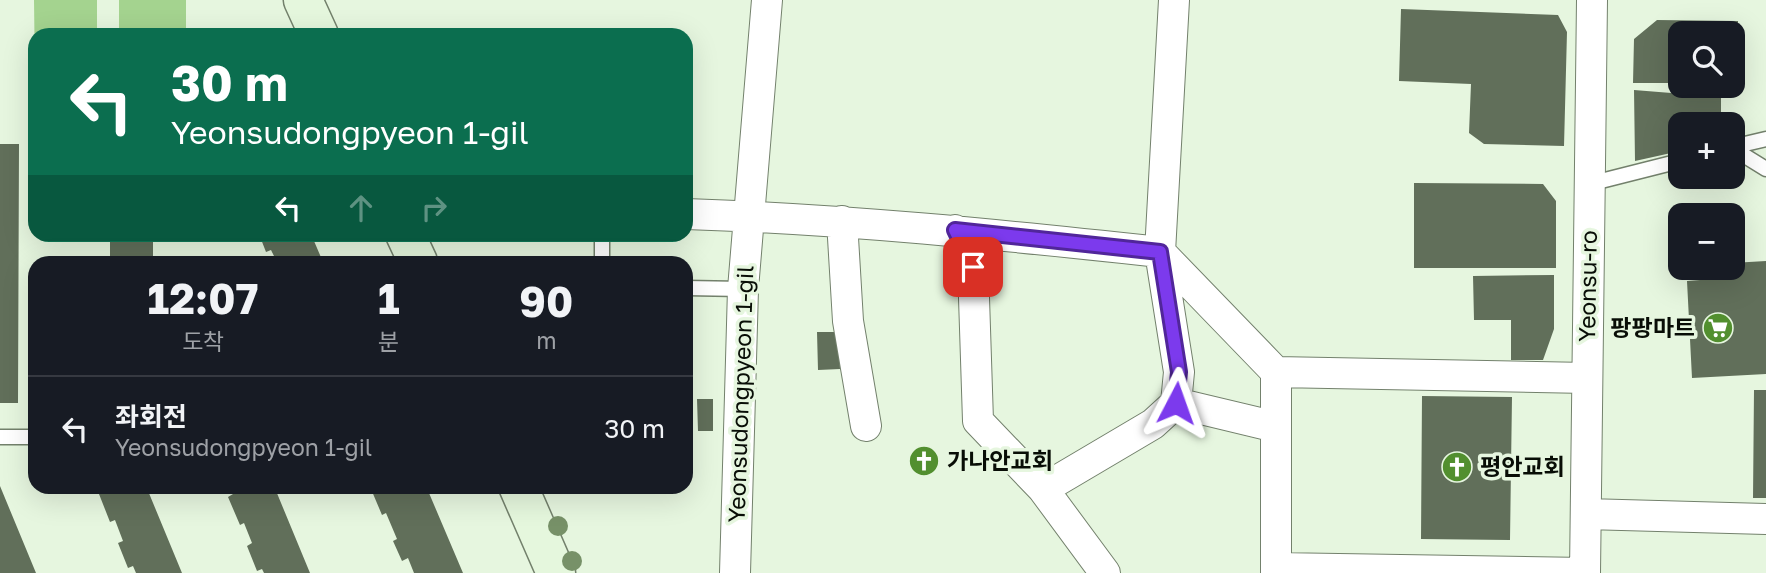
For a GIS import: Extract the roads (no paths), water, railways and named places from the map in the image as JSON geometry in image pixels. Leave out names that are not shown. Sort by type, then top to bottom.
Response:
[{"type":"street","points":[[303,0],[315,28]]},
{"type":"street","name":"Yeonsudongpyeon 1-gil","points":[[735,573],[743,289],[767,0]]},
{"type":"street","points":[[1042,489],[1153,424],[1176,403],[1179,372],[1160,252],[1174,0]]},
{"type":"street","name":"Yeonsu-ro","points":[[1585,573],[1592,0]]},
{"type":"street","points":[[693,214],[842,221],[955,230],[1160,252],[1276,372],[1276,571],[1585,573]]},
{"type":"street","points":[[842,221],[848,321],[866,426]]},
{"type":"street","points":[[955,230],[973,267],[978,421],[1042,489],[1105,573]]},
{"type":"street","points":[[1276,372],[1587,378]]},
{"type":"street","points":[[1176,403],[1276,427]]},
{"type":"street","points":[[521,494],[556,573]]},
{"type":"street","points":[[1586,514],[1766,519]]},
{"type":"lane","points":[[1745,144],[1766,138]]},
{"type":"lane","points":[[1745,156],[1766,169]]},
{"type":"lane","points":[[1589,184],[1668,164]]},
{"type":"lane","points":[[693,288],[743,289]]},
{"type":"lane","points":[[0,437],[28,437]]},
{"type":"place","name":"팡팡마트","points":[[1718,328]]},
{"type":"place","name":"가나안교회","points":[[924,461]]},
{"type":"place","name":"평안교회","points":[[1457,467]]}]
